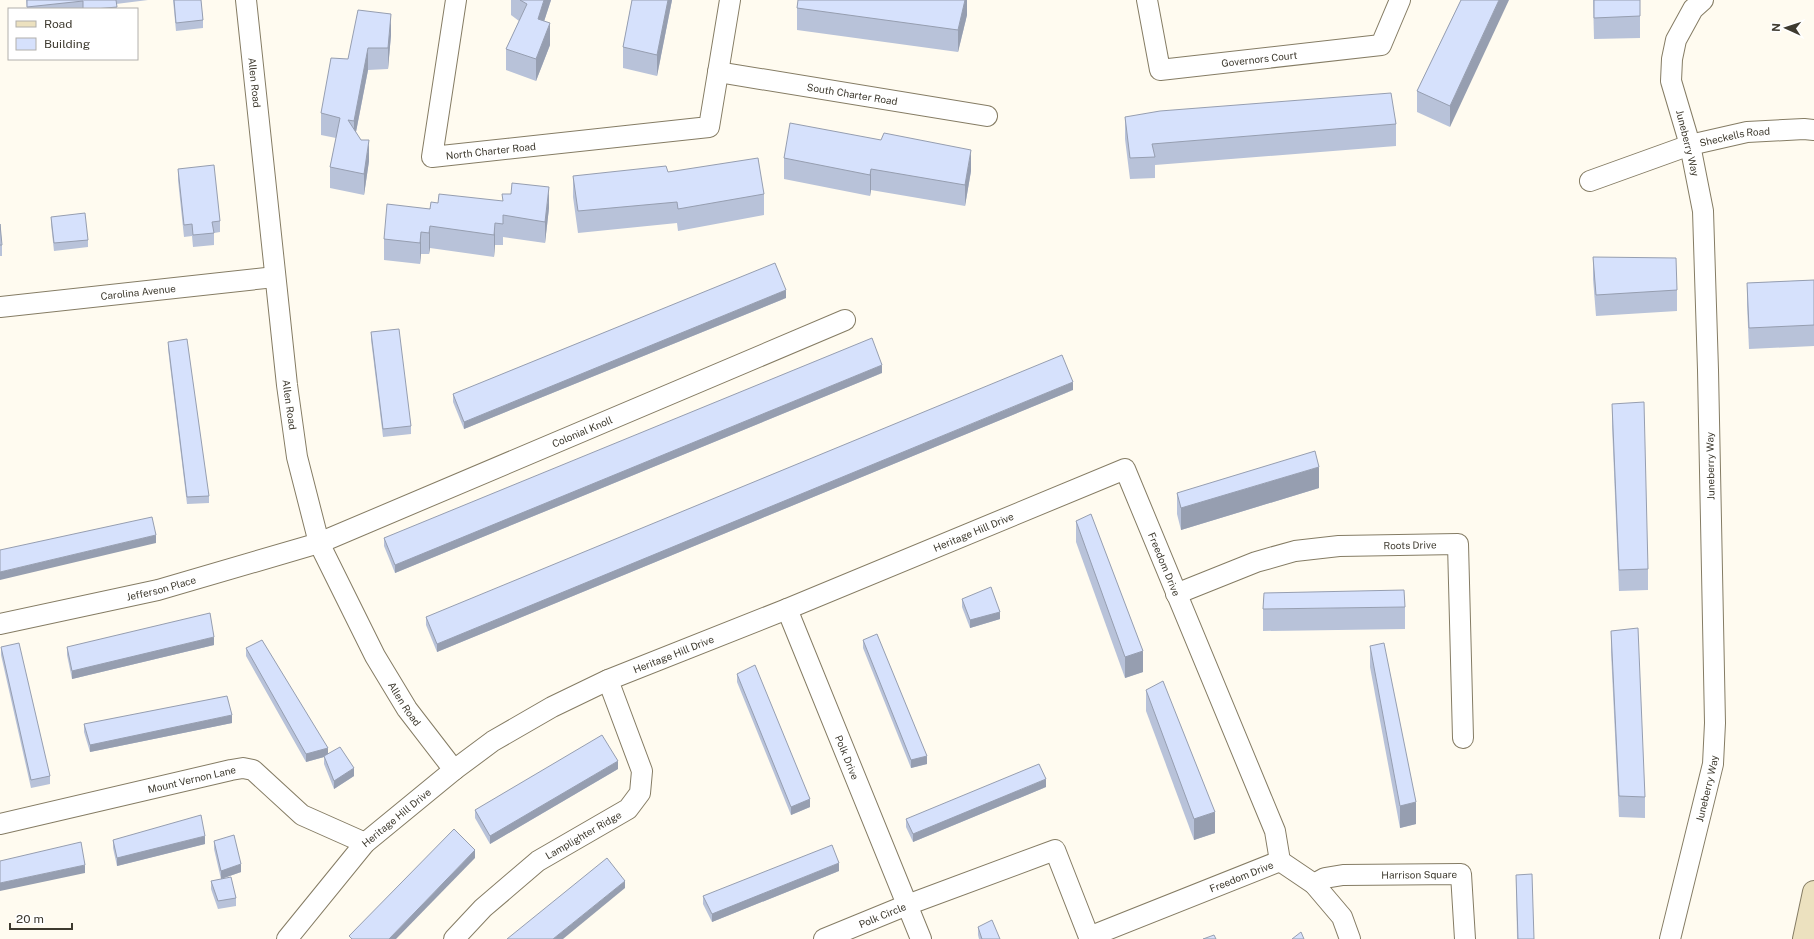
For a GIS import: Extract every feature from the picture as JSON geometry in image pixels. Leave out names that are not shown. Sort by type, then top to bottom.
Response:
[{"type":"main road","points":[[1804,939],[1814,892]]},
{"type":"street","name":"Allen Road","points":[[246,0],[287,385],[297,457],[319,543],[375,656],[407,709],[454,770]]},
{"type":"street","name":"North Charter Road","points":[[456,0],[432,157],[708,127],[718,72]]},
{"type":"street","points":[[718,72],[730,0]]},
{"type":"street","name":"Governors Court","points":[[1147,0],[1160,70],[1380,45],[1400,0]]},
{"type":"street","name":"Juneberry Way","points":[[1670,939],[1714,764],[1715,723],[1708,370],[1703,211],[1690,145],[1671,81],[1672,59],[1676,40],[1693,9],[1703,0]]},
{"type":"street","name":"South Charter Road","points":[[718,72],[987,116]]},
{"type":"street","name":"Sheckells Road","points":[[1590,180],[1690,145],[1747,132],[1804,129],[1814,130]]},
{"type":"street","name":"Carolina Avenue","points":[[0,307],[276,277]]},
{"type":"street","name":"Colonial Knoll","points":[[319,543],[845,320]]},
{"type":"street","name":"Freedom Drive","points":[[907,905],[1055,850],[1089,937],[1280,861],[1275,831],[1125,469]]},
{"type":"street","name":"Heritage Hill Drive","points":[[287,939],[365,843],[454,770],[493,741],[552,707],[608,680],[787,609],[1125,469]]},
{"type":"street","name":"Jefferson Place","points":[[0,624],[158,590],[319,543]]},
{"type":"street","name":"Roots Drive","points":[[1176,594],[1256,562],[1295,551],[1338,546],[1458,544],[1463,738]]},
{"type":"street","name":"Polk Drive","points":[[787,609],[907,905]]},
{"type":"street","name":"Lamplighter Ridge","points":[[454,939],[483,908],[538,862],[628,809],[640,793],[642,771],[608,680]]},
{"type":"street","name":"Mount Vernon Lane","points":[[0,824],[243,768],[253,770],[302,815],[365,843]]},
{"type":"street","points":[[1280,861],[1314,884],[1342,917],[1350,939]]},
{"type":"street","name":"Harrison Square","points":[[1314,884],[1325,878],[1343,875],[1461,874],[1465,939]]},
{"type":"street","name":"Polk Circle","points":[[824,939],[907,905],[921,939]]},
{"type":"building","points":[[27,0],[116,0],[117,7],[83,8],[83,1],[27,7]]},
{"type":"building","points":[[174,0],[201,0],[203,20],[176,23]]},
{"type":"building","points":[[520,0],[544,0],[538,19],[550,23],[536,59],[506,49],[527,4]]},
{"type":"building","points":[[632,0],[668,0],[657,55],[623,47]]},
{"type":"building","points":[[798,0],[965,0],[958,30],[797,8]]},
{"type":"building","points":[[1461,0],[1499,0],[1450,106],[1417,91]]},
{"type":"building","points":[[1594,0],[1640,0],[1640,16],[1594,18]]},
{"type":"building","points":[[358,10],[391,14],[388,48],[368,48],[354,121],[348,120],[361,140],[369,140],[364,174],[330,167],[340,118],[321,113],[331,58],[348,59]]},
{"type":"building","points":[[1391,93],[1396,124],[1152,144],[1155,157],[1130,158],[1125,117],[1160,111]]},
{"type":"building","points":[[790,123],[881,140],[884,133],[971,150],[965,185],[871,169],[870,175],[784,158]]},
{"type":"building","points":[[758,158],[764,194],[678,209],[677,202],[578,211],[573,176],[666,166],[668,172]]},
{"type":"building","points":[[214,165],[220,221],[212,222],[214,233],[193,235],[192,224],[184,225],[178,169]]},
{"type":"building","points":[[512,183],[549,187],[545,222],[503,215],[503,224],[495,223],[494,235],[430,226],[429,233],[421,232],[420,243],[384,239],[387,204],[430,209],[431,202],[438,203],[439,194],[503,201],[502,194],[511,194]]},
{"type":"building","points":[[85,213],[88,240],[54,243],[51,217]]},
{"type":"building","points":[[0,224],[2,245],[0,245]]},
{"type":"building","points":[[1593,257],[1676,258],[1677,290],[1596,295]]},
{"type":"building","points":[[775,263],[786,290],[464,422],[453,394]]},
{"type":"building","points":[[1814,280],[1814,325],[1749,328],[1747,283]]},
{"type":"building","points":[[399,329],[411,426],[383,429],[371,332]]},
{"type":"building","points":[[872,338],[882,365],[395,565],[384,538]]},
{"type":"building","points":[[187,339],[209,496],[187,497],[168,342]]},
{"type":"building","points":[[1062,355],[1073,382],[437,644],[426,617]]},
{"type":"building","points":[[1644,402],[1648,569],[1619,570],[1612,404]]},
{"type":"building","points":[[1315,451],[1319,467],[1181,508],[1177,493]]},
{"type":"building","points":[[1091,514],[1143,651],[1125,657],[1076,521]]},
{"type":"building","points":[[152,517],[156,535],[0,572],[0,550]]},
{"type":"building","points":[[991,587],[1000,612],[970,620],[962,599]]},
{"type":"building","points":[[1404,590],[1405,607],[1263,609],[1264,593]]},
{"type":"building","points":[[210,613],[214,637],[72,671],[67,647]]},
{"type":"building","points":[[1638,628],[1645,797],[1619,796],[1611,631]]},
{"type":"building","points":[[877,634],[927,756],[911,760],[863,640]]},
{"type":"building","points":[[262,640],[328,748],[306,754],[246,648]]},
{"type":"building","points":[[19,643],[50,776],[31,780],[1,647]]},
{"type":"building","points":[[1384,643],[1416,802],[1400,806],[1370,646]]},
{"type":"building","points":[[755,665],[810,799],[791,807],[737,674]]},
{"type":"building","points":[[1163,681],[1215,812],[1194,819],[1146,690]]},
{"type":"building","points":[[227,696],[232,715],[90,745],[84,724]]},
{"type":"building","points":[[602,735],[618,761],[490,836],[475,810]]},
{"type":"building","points":[[340,747],[354,768],[334,781],[324,756]]},
{"type":"building","points":[[1039,764],[1046,779],[913,834],[906,819]]},
{"type":"building","points":[[201,815],[205,836],[117,858],[113,840]]},
{"type":"building","points":[[454,829],[475,850],[389,939],[352,939],[349,936]]},
{"type":"building","points":[[234,835],[241,864],[221,871],[214,841]]},
{"type":"building","points":[[81,842],[85,865],[0,883],[0,861]]},
{"type":"building","points":[[832,845],[839,863],[712,914],[703,896]]},
{"type":"building","points":[[607,858],[625,881],[553,939],[507,939]]},
{"type":"building","points":[[1532,874],[1534,939],[1518,939],[1516,875]]},
{"type":"building","points":[[231,877],[236,898],[218,901],[211,881]]},
{"type":"building","points":[[992,920],[1000,939],[982,939],[978,927]]},
{"type":"building","points":[[1301,932],[1304,939],[1292,939]]},
{"type":"building","points":[[1214,935],[1216,939],[1203,939]]}]
